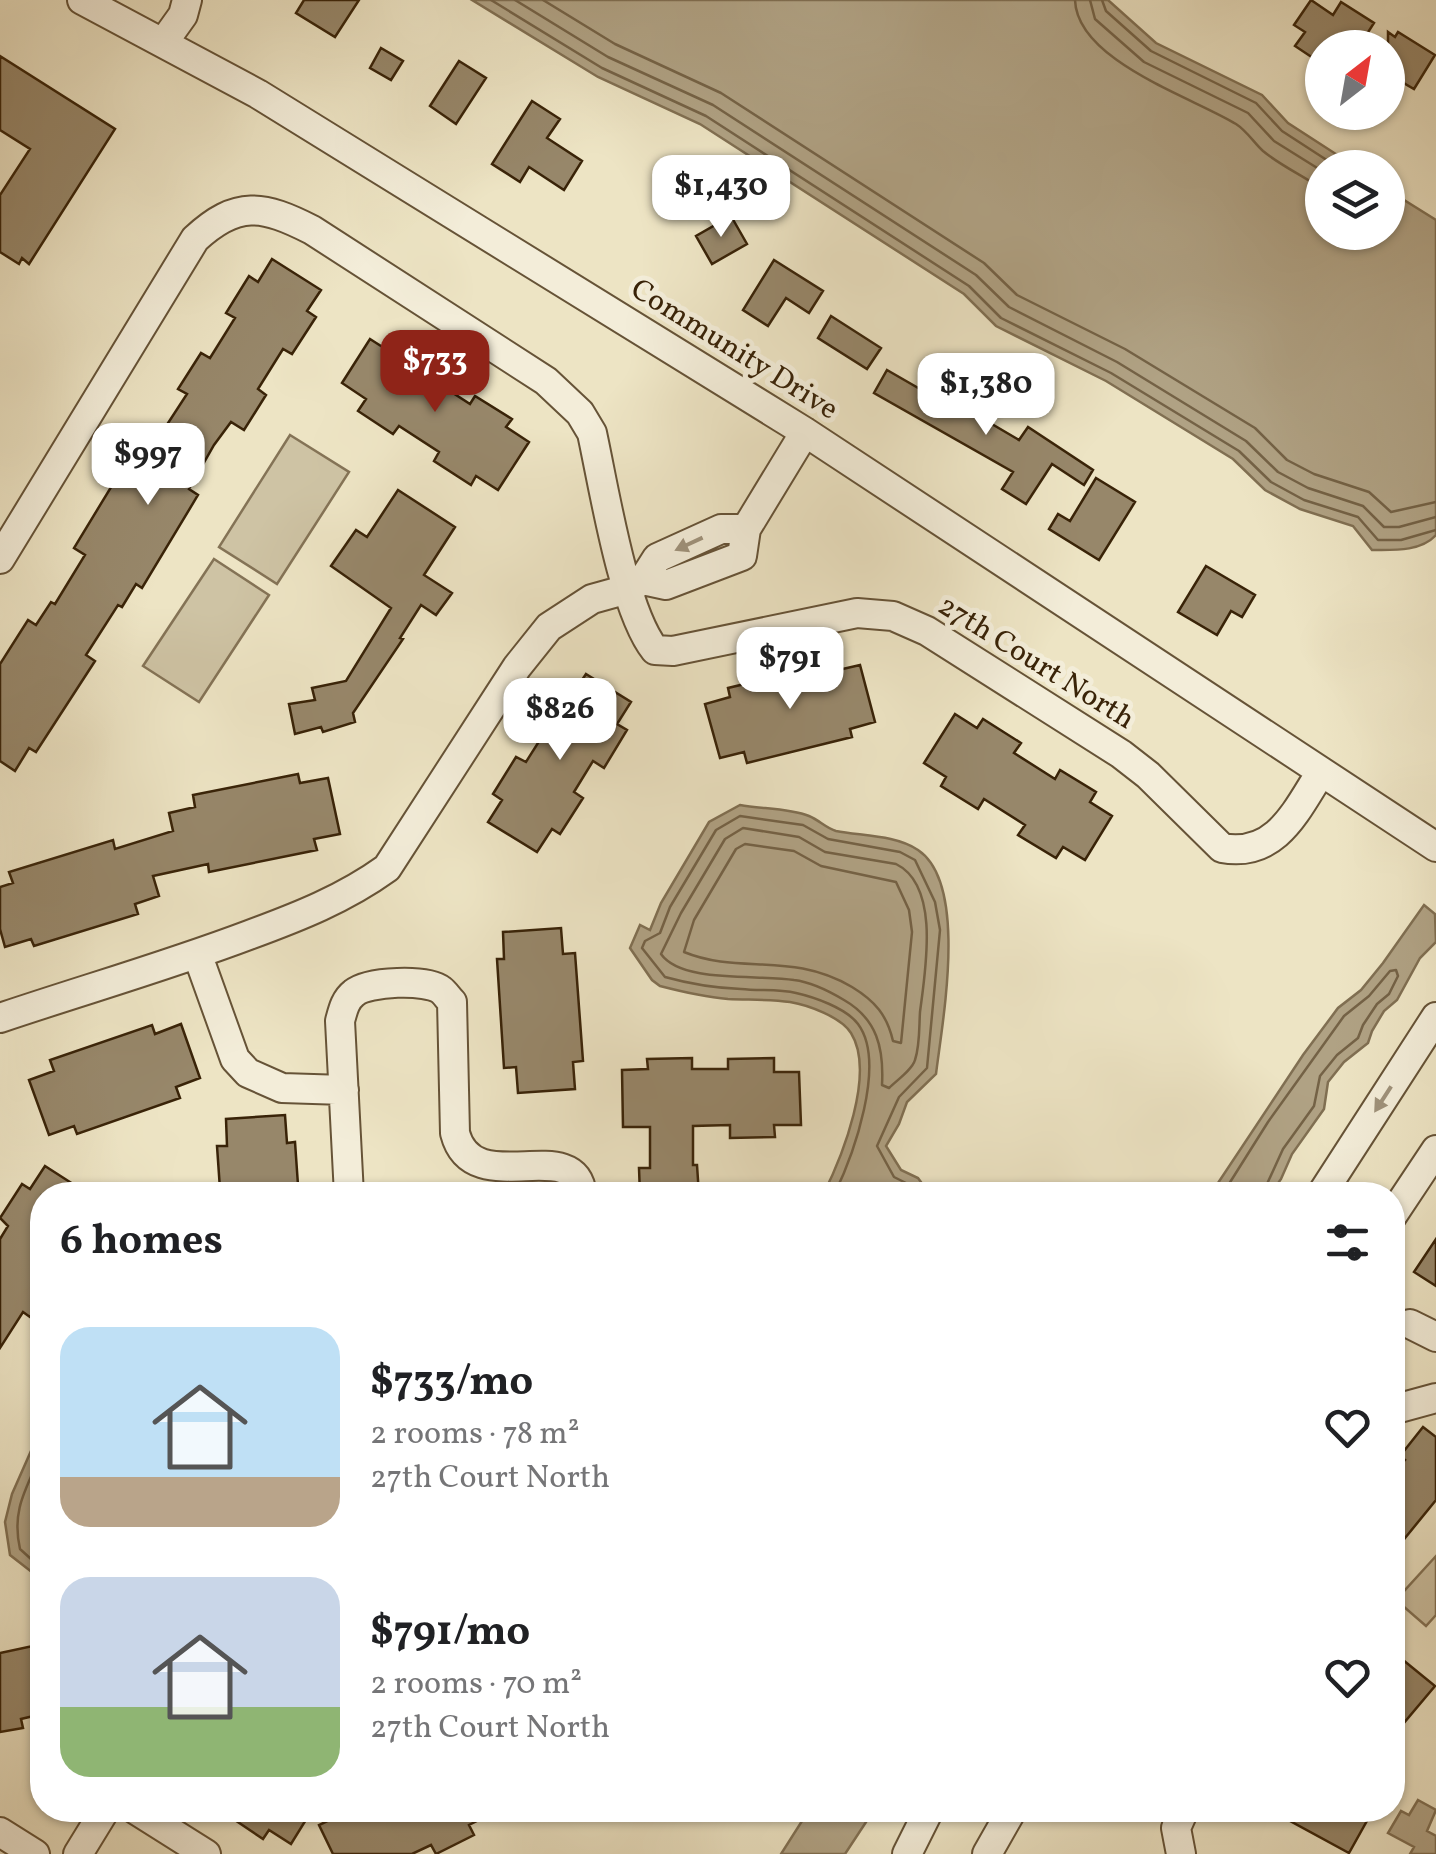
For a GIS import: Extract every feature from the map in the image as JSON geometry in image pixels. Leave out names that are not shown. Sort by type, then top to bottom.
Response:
[{"type":"street","name":"Community Drive","points":[[82,0],[258,94],[805,432],[1436,847]]},
{"type":"street","points":[[163,43],[183,15],[186,0]]},
{"type":"street","name":"27th Court North","points":[[0,559],[195,239],[216,220],[238,210],[250,210],[286,216],[312,230],[565,396],[592,433],[636,584],[644,636],[655,650],[673,651],[857,614],[875,613],[910,622],[1121,754],[1148,774],[1222,848],[1238,851],[1271,840],[1284,830],[1321,772]]},
{"type":"street","points":[[0,1018],[101,983],[198,956],[356,890],[386,868],[517,668],[550,627],[592,599],[636,584],[657,558],[722,528],[746,528],[805,432]]},
{"type":"street","points":[[198,956],[235,1059],[248,1073],[282,1088],[344,1090]]},
{"type":"street","points":[[348,1182],[340,1021],[344,1004],[356,991],[372,984],[423,984],[440,988],[452,1002],[455,1133],[459,1150],[482,1166],[554,1165],[570,1170],[579,1182]]},
{"type":"street","points":[[1329,1182],[1436,1017]]},
{"type":"street","points":[[1405,1196],[1436,1150]]},
{"type":"street","points":[[1410,1324],[1436,1337]]},
{"type":"street","points":[[1405,1406],[1436,1398]]},
{"type":"street","points":[[78,1854],[98,1822]]},
{"type":"street","points":[[155,1822],[206,1854]]},
{"type":"street","points":[[907,1854],[924,1822]]},
{"type":"street","points":[[987,1854],[1005,1822]]},
{"type":"street","points":[[1179,1822],[1176,1828],[1181,1854]]},
{"type":"street","points":[[0,1832],[35,1854]]},
{"type":"shaded area","points":[[290,435],[349,472],[277,584],[219,547]]},
{"type":"shaded area","points":[[214,559],[269,595],[199,702],[143,666]]},
{"type":"shaded area","points":[[1436,1556],[1436,1615],[1426,1626],[1405,1608],[1405,1590]]},
{"type":"water","points":[[472,0],[1108,0],[1156,43],[1262,95],[1288,123],[1330,150],[1305,150],[1305,250],[1405,250],[1405,201],[1436,220],[1436,535],[1414,547],[1372,550],[1353,526],[1300,509],[1265,490],[1233,459],[1106,381],[996,326],[964,294],[700,124],[598,77]]},
{"type":"water","points":[[740,805],[793,811],[836,831],[900,841],[918,850],[934,867],[948,922],[946,990],[936,1074],[907,1102],[886,1146],[901,1170],[921,1182],[829,1182],[854,1115],[860,1070],[851,1033],[840,1022],[797,1004],[719,998],[660,986],[630,948],[640,925],[650,930],[661,903],[709,822]]},
{"type":"water","points":[[1424,905],[1435,914],[1436,942],[1420,958],[1397,1000],[1384,1011],[1368,1043],[1344,1062],[1328,1082],[1324,1109],[1292,1154],[1279,1182],[1219,1182],[1338,1008],[1361,990]]},
{"type":"water","points":[[30,1453],[30,1571],[10,1555],[5,1522]]},
{"type":"water","points":[[1418,1800],[1436,1810],[1427,1831],[1436,1836],[1436,1854],[1410,1854],[1414,1847],[1388,1833],[1394,1822],[1405,1822],[1405,1813],[1409,1815]]},
{"type":"water","points":[[801,1822],[866,1822],[845,1854],[781,1854]]},
{"type":"building","points":[[304,0],[359,0],[335,37],[296,13]]},
{"type":"building","points":[[1311,0],[1333,15],[1341,2],[1374,23],[1370,30],[1305,32],[1294,25]]},
{"type":"building","points":[[1305,32],[1305,53],[1295,46]]},
{"type":"building","points":[[1405,36],[1435,55],[1414,89],[1405,84]]},
{"type":"building","points":[[381,48],[403,61],[391,80],[370,68]]},
{"type":"building","points":[[0,56],[115,129],[29,264],[22,258],[19,264],[0,252],[0,195],[30,149],[0,130]]},
{"type":"building","points":[[459,61],[486,78],[456,124],[430,106]]},
{"type":"building","points":[[532,101],[560,119],[547,138],[582,161],[564,190],[529,167],[520,182],[492,164]]},
{"type":"building","points":[[731,216],[747,244],[712,264],[696,236]]},
{"type":"building","points":[[272,259],[321,290],[307,311],[316,317],[292,354],[283,349],[258,389],[266,395],[244,430],[231,422],[214,445],[189,489],[198,495],[142,588],[136,584],[122,607],[118,605],[86,655],[95,661],[36,752],[29,748],[15,771],[0,761],[0,664],[28,620],[36,625],[51,602],[55,604],[85,555],[74,548],[130,456],[138,461],[152,437],[157,440],[187,394],[178,389],[201,353],[210,358],[235,318],[226,313],[249,276],[258,282]]},
{"type":"building","points":[[774,260],[823,291],[809,313],[786,298],[768,326],[743,310]]},
{"type":"building","points":[[831,316],[881,348],[867,369],[818,338]]},
{"type":"building","points":[[370,339],[395,355],[399,347],[435,370],[430,378],[470,404],[475,396],[512,419],[506,427],[529,442],[498,490],[476,476],[471,485],[434,461],[439,452],[399,426],[393,434],[358,411],[366,399],[342,383]]},
{"type":"building","points":[[887,370],[953,408],[956,403],[1019,440],[1028,427],[1093,470],[1084,485],[1052,464],[1026,504],[1002,489],[1013,472],[874,393]]},
{"type":"building","points":[[1096,478],[1135,502],[1099,560],[1049,529],[1058,514],[1070,521]]},
{"type":"building","points":[[398,490],[455,527],[424,575],[452,593],[436,615],[421,605],[353,713],[355,722],[323,732],[321,727],[295,734],[289,704],[315,700],[312,688],[346,681],[391,608],[331,566],[356,530],[367,537]]},
{"type":"building","points":[[1206,566],[1255,595],[1242,617],[1231,611],[1217,635],[1178,612]]},
{"type":"building","points":[[832,663],[834,671],[860,665],[875,722],[850,729],[852,737],[747,763],[744,752],[720,758],[705,704],[730,697],[728,688]]},
{"type":"building","points":[[586,674],[631,702],[617,724],[627,730],[604,768],[593,761],[574,792],[583,798],[560,834],[552,829],[537,852],[488,822],[502,800],[493,794],[516,757],[526,762],[545,732],[536,727],[561,688],[572,695]]},
{"type":"building","points":[[955,714],[977,728],[983,719],[1021,743],[1014,753],[1055,779],[1060,770],[1096,792],[1090,802],[1112,816],[1085,860],[1063,847],[1056,858],[1018,835],[1025,825],[984,799],[978,809],[941,786],[946,777],[924,763]]},
{"type":"building","points":[[298,774],[300,783],[328,778],[340,834],[314,839],[317,850],[209,872],[208,864],[153,876],[159,896],[135,904],[138,914],[34,946],[31,939],[5,947],[0,929],[0,887],[13,883],[9,872],[113,840],[115,849],[173,831],[169,813],[195,807],[193,795]]},
{"type":"building","points":[[561,928],[563,954],[575,953],[583,1061],[573,1062],[575,1089],[518,1093],[516,1067],[504,1068],[497,959],[504,959],[503,932]]},
{"type":"building","points":[[181,1024],[200,1078],[176,1087],[180,1098],[77,1134],[74,1126],[49,1135],[29,1080],[54,1071],[50,1060],[152,1025],[155,1034]]},
{"type":"building","points":[[692,1058],[692,1069],[728,1069],[728,1059],[774,1058],[774,1072],[799,1072],[801,1125],[774,1125],[775,1137],[730,1138],[730,1125],[693,1126],[693,1165],[697,1165],[698,1182],[640,1182],[639,1168],[650,1168],[650,1127],[623,1127],[622,1070],[648,1069],[647,1059]]},
{"type":"building","points":[[285,1115],[287,1143],[295,1142],[298,1182],[220,1182],[217,1146],[227,1146],[226,1119]]},
{"type":"building","points":[[45,1166],[70,1182],[35,1182]]},
{"type":"building","points":[[22,1184],[30,1189],[30,1317],[23,1312],[0,1348],[0,1239],[8,1226],[0,1218]]},
{"type":"building","points":[[1436,1239],[1436,1286],[1414,1272]]},
{"type":"building","points":[[1423,1427],[1436,1437],[1436,1500],[1405,1538],[1405,1460],[1405,1450]]},
{"type":"building","points":[[30,1647],[30,1717],[21,1719],[23,1728],[0,1732],[0,1653]]},
{"type":"building","points":[[1405,1662],[1435,1686],[1405,1722]]},
{"type":"building","points":[[238,1822],[305,1822],[291,1844],[269,1830],[263,1839]]},
{"type":"building","points":[[475,1822],[469,1825],[474,1835],[436,1854],[431,1845],[412,1854],[333,1854],[319,1825]]},
{"type":"building","points":[[1292,1822],[1366,1822],[1349,1853]]}]
